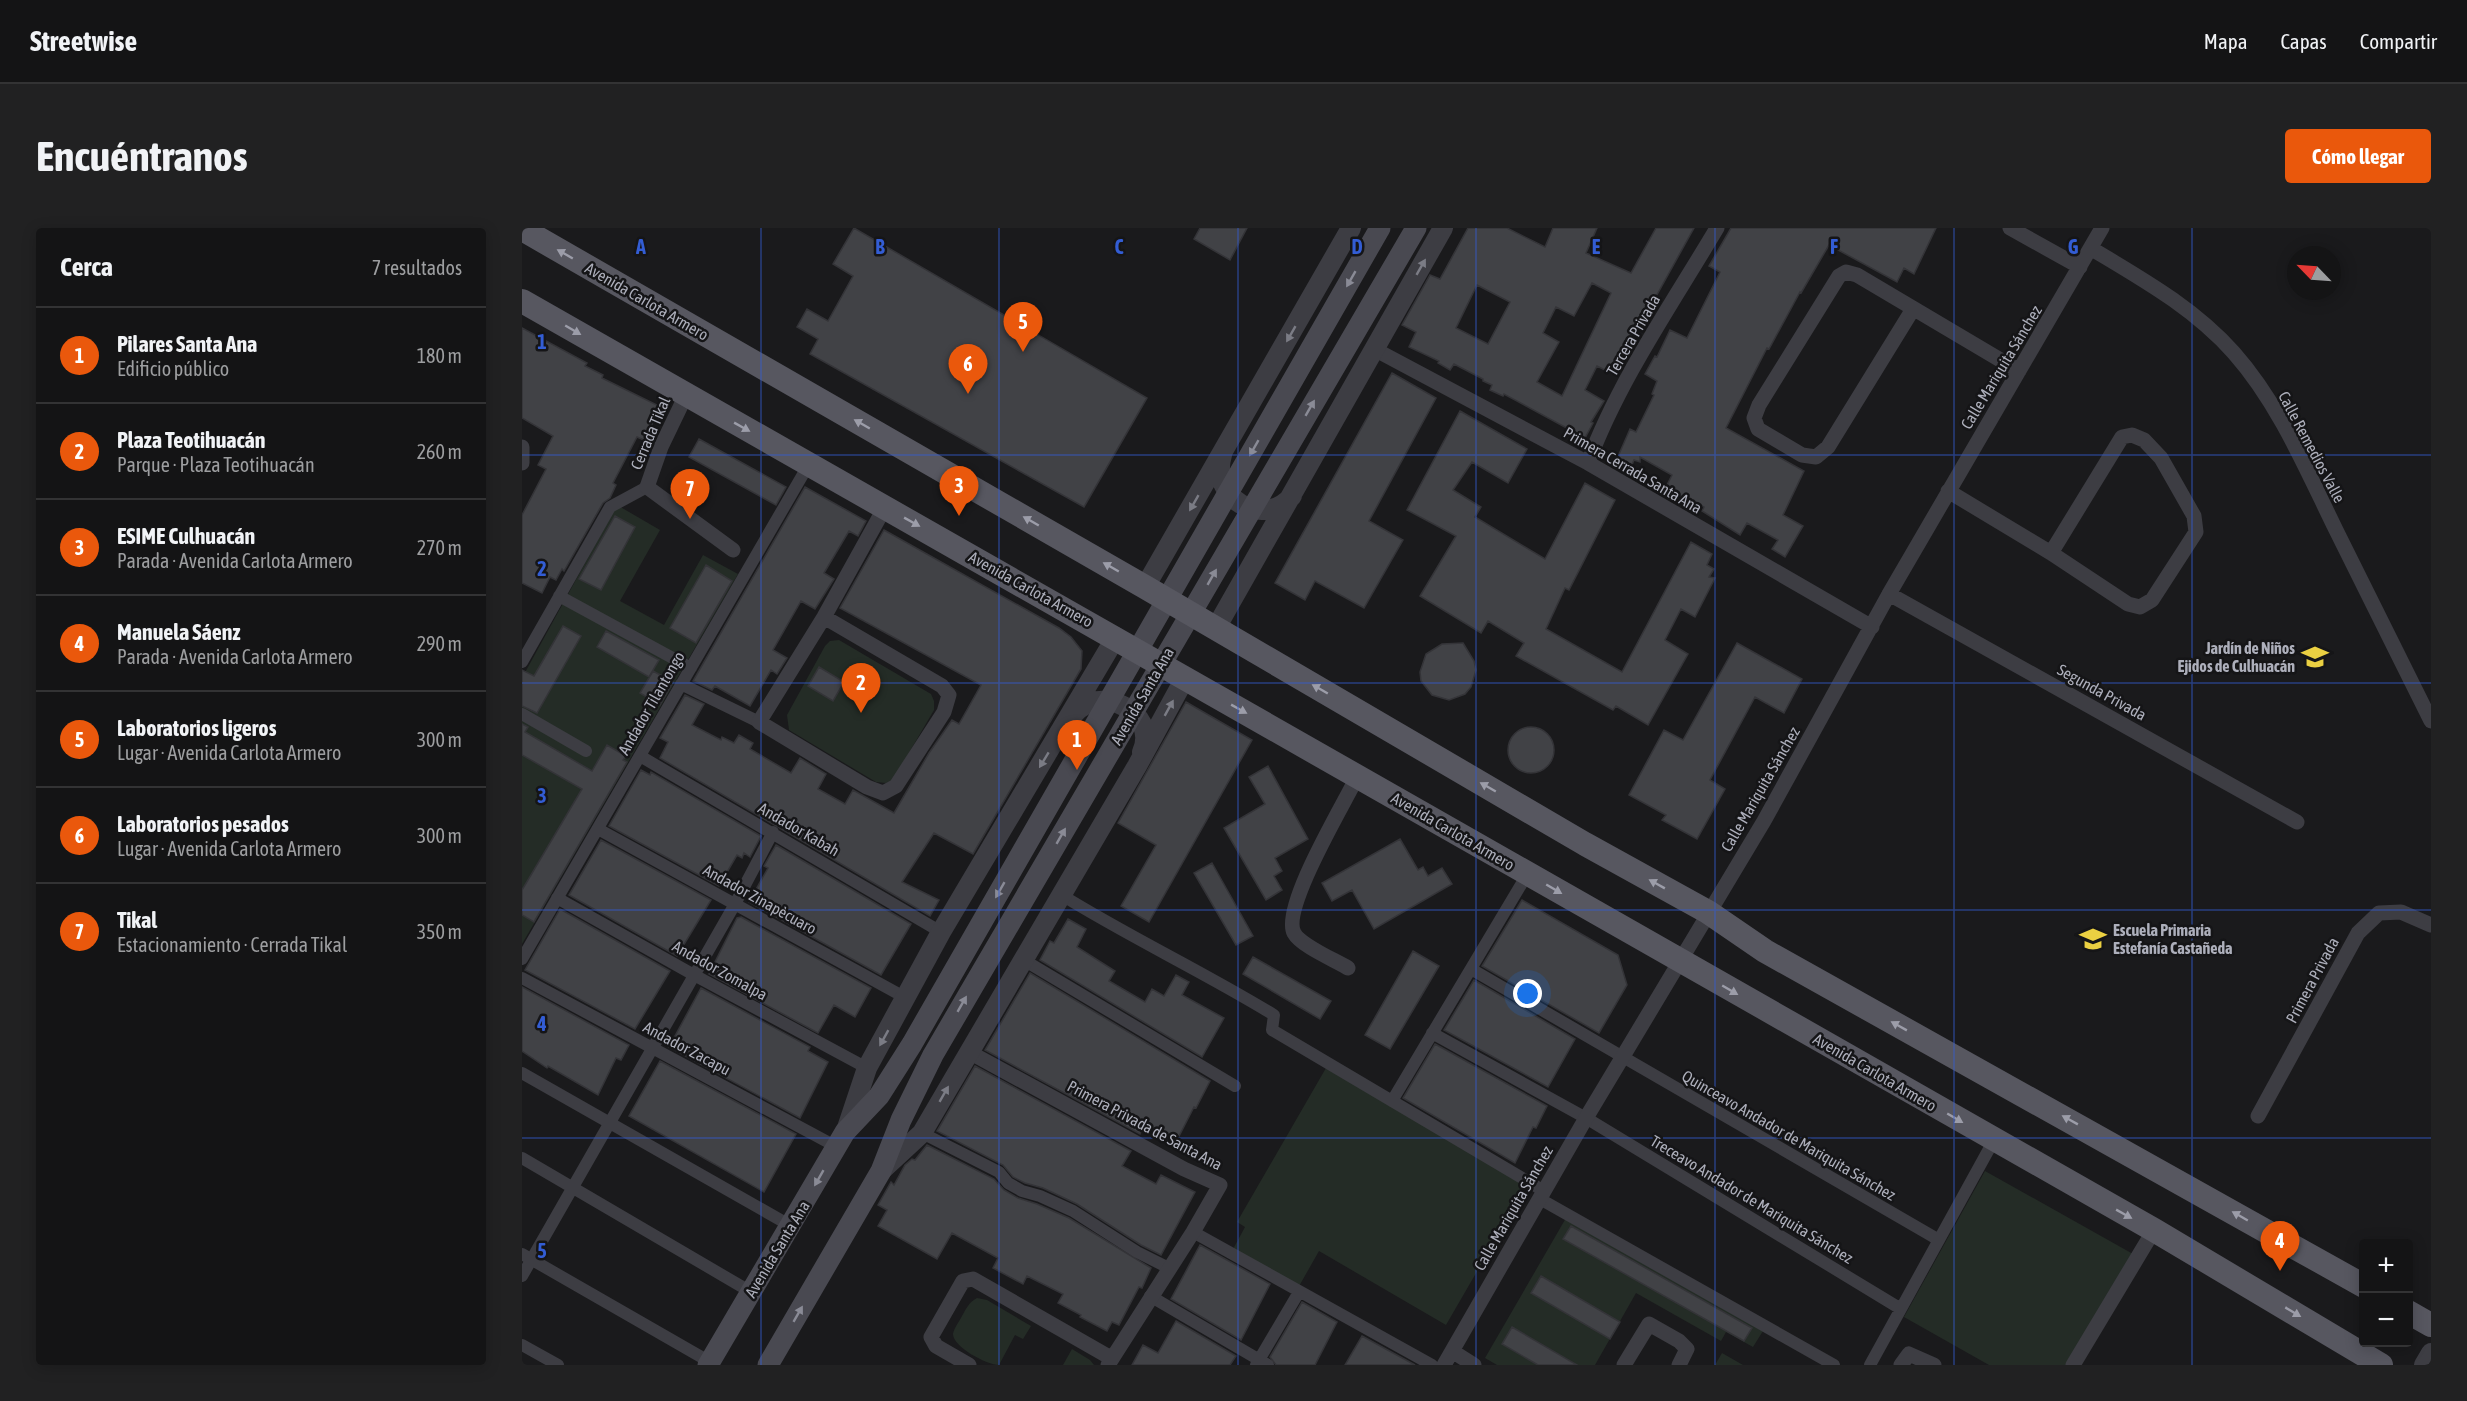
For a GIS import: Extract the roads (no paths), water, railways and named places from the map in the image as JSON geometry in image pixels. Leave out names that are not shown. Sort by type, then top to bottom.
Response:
[{"type":"main road","name":"Avenida Santa Ana","points":[[709,1364],[841,1140],[879,1096],[912,1044],[1380,228]]},
{"type":"main road","name":"Avenida Carlota Armero","points":[[522,229],[1216,628],[1585,844],[1708,912],[1765,951],[2359,1283]]},
{"type":"main road","name":"Avenida Santa Ana","points":[[768,1365],[881,1171],[901,1120],[933,1055],[1413,233]]},
{"type":"main road","name":"Avenida Carlota Armero","points":[[522,301],[1116,637],[1680,962],[2154,1230],[2381,1365]]},
{"type":"main road","points":[[2413,1314],[2431,1325]]},
{"type":"street","points":[[1145,587],[1351,228]]},
{"type":"street","points":[[1216,628],[1443,228]]},
{"type":"street","name":"Tercera Privada","points":[[1588,464],[1602,426],[1630,374],[1717,228]]},
{"type":"street","points":[[2010,228],[2080,267]]},
{"type":"street","name":"Calle Mariquita Sánchez","points":[[1444,1365],[1586,1118],[1775,801],[1889,594],[2102,228]]},
{"type":"street","name":"Calle Remedios Valle","points":[[2091,249],[2157,288],[2184,308],[2210,329],[2253,377],[2291,438],[2431,721]]},
{"type":"street","points":[[1913,309],[1828,447],[1816,457],[1802,455],[1758,429],[1754,418],[1759,405],[1839,276],[1846,272],[1857,275],[2019,371]]},
{"type":"street","name":"Primera Cerrada Santa Ana","points":[[1374,349],[1588,464],[1872,627]]},
{"type":"street","name":"Cerrada Tikal","points":[[686,395],[661,447],[646,487],[733,550]]},
{"type":"street","points":[[1948,491],[2051,553],[2128,604],[2140,607],[2152,600],[2196,532],[2194,516],[2161,458],[2144,440],[2132,435],[2122,437],[2051,553]]},
{"type":"street","points":[[522,447],[522,463]]},
{"type":"street","points":[[1223,453],[1220,462],[1221,481],[1230,497],[1237,503],[1254,510],[1264,510],[1281,505],[1295,492]]},
{"type":"street","name":"Andador Tilantongo","points":[[522,959],[809,464]]},
{"type":"street","points":[[522,662],[610,507],[646,487]]},
{"type":"street","points":[[759,722],[824,617],[885,507]]},
{"type":"street","name":"Segunda Privada","points":[[1889,594],[2297,822]]},
{"type":"street","points":[[559,596],[691,668]]},
{"type":"street","points":[[681,684],[759,722],[867,787],[883,793],[896,786],[944,712],[949,695],[942,686],[824,617]]},
{"type":"street","name":"Avenida Santa Ana","points":[[841,1140],[867,1068],[941,932],[1116,637]]},
{"type":"street","name":"Avenida Santa Ana","points":[[881,1171],[922,1133],[1137,766],[1185,678]]},
{"type":"street","points":[[1067,722],[1075,711],[1093,701],[1103,700],[1122,704],[1138,717],[1142,727],[1144,747],[1137,766]]},
{"type":"street","points":[[522,714],[586,751]]},
{"type":"street","name":"Andador Kabah","points":[[640,756],[941,932]]},
{"type":"street","points":[[1348,968],[1301,941],[1295,934],[1291,923],[1296,901],[1309,870],[1358,777]]},
{"type":"street","name":"Andador Zinapècuaro","points":[[598,829],[906,998]]},
{"type":"street","points":[[522,1276],[527,1256],[572,1188],[735,904],[773,832]]},
{"type":"street","points":[[1392,1101],[1528,873]]},
{"type":"street","points":[[1060,894],[1134,938],[1235,991],[1274,1015],[1272,1030],[1392,1101],[1542,1195],[1834,1365]]},
{"type":"street","name":"Andador Zomalpa","points":[[557,898],[867,1068]]},
{"type":"street","name":"Primera Privada","points":[[2258,1116],[2358,933],[2379,913],[2401,912],[2431,925]]},
{"type":"street","points":[[1022,959],[1235,1086]]},
{"type":"street","name":"Quinceavo Andador de Mariquita Sánchez","points":[[1471,969],[1939,1240]]},
{"type":"street","name":"Andador Zacapu","points":[[522,978],[652,1048],[841,1140]]},
{"type":"street","name":"Treceavo Andador de Mariquita Sánchez","points":[[1432,1033],[1586,1118],[1901,1309]]},
{"type":"street","name":"Primera Privada de Santa Ana","points":[[969,1052],[1185,1169],[1220,1185],[1193,1232],[1109,1361]]},
{"type":"street","points":[[522,1073],[791,1226]]},
{"type":"street","points":[[922,1133],[999,1172],[1008,1183],[1022,1191],[1040,1196],[1073,1211],[1137,1252],[1168,1268]]},
{"type":"street","points":[[1870,1365],[1994,1140]]},
{"type":"street","points":[[522,1158],[752,1292]]},
{"type":"street","points":[[2073,1365],[2154,1230]]},
{"type":"street","points":[[1193,1232],[1432,1365]]},
{"type":"street","points":[[527,1256],[709,1364]]},
{"type":"street","points":[[969,1365],[936,1346],[931,1337],[963,1281],[973,1278],[1109,1361]]},
{"type":"street","points":[[1150,1296],[1261,1364],[1299,1292]]},
{"type":"street","points":[[1624,1365],[1649,1324],[1679,1341],[1687,1349],[1679,1365]]},
{"type":"street","points":[[522,1345],[558,1365]]},
{"type":"street","points":[[1452,1351],[1474,1365]]},
{"type":"street","points":[[2424,1365],[2431,1353]]},
{"type":"street","points":[[1901,1365],[1909,1354],[1934,1365]]},
{"type":"place","name":"Laboratorios ligeros","points":[[1023,352]]},
{"type":"place","name":"Laboratorios pesados","points":[[968,394]]},
{"type":"place","name":"ESIME Culhuacán","points":[[959,516]]},
{"type":"place","name":"Tikal","points":[[690,519]]},
{"type":"place","name":"Jardín de Niños Ejidos de Culhuacán","points":[[2315,657]]},
{"type":"place","name":"Plaza Teotihuacán","points":[[861,713]]},
{"type":"place","name":"Pilares Santa Ana","points":[[1077,770]]},
{"type":"place","name":"Escuela Primaria Estefanía Castañeda","points":[[2093,939]]},
{"type":"place","name":"Manuela Sáenz","points":[[2280,1271]]}]
